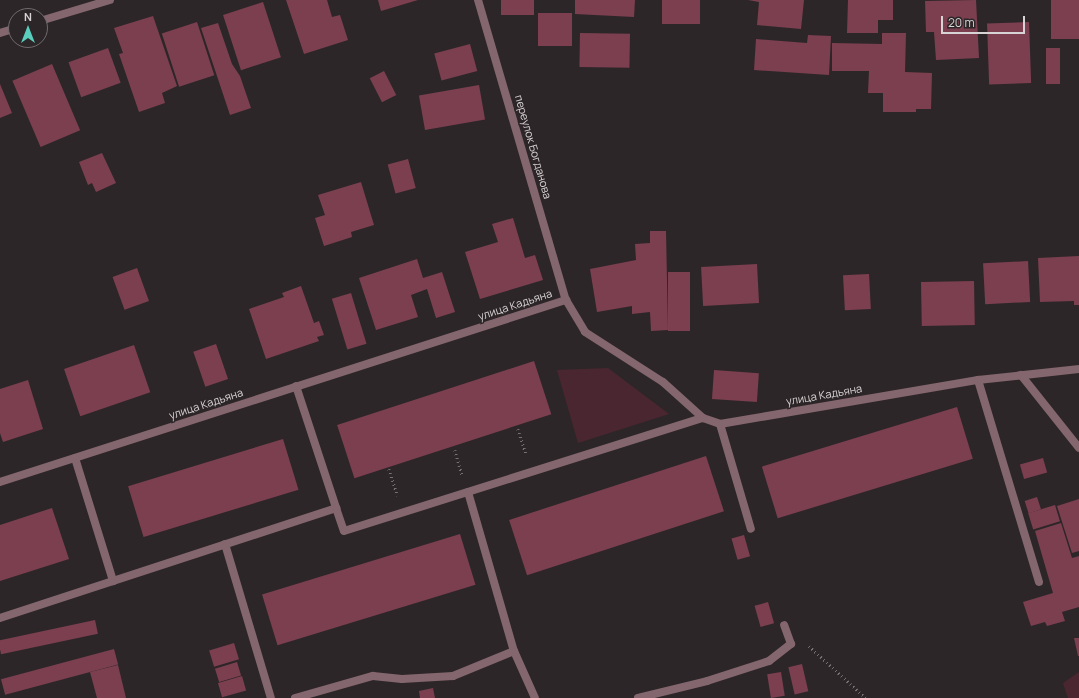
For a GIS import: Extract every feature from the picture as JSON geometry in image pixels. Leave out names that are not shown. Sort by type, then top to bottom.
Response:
[{"type":"street","points":[[48,19],[110,0]]},
{"type":"street","name":"переулок Богданова","points":[[478,0],[566,300]]},
{"type":"street","name":"улица Кадьяна","points":[[0,482],[566,300],[585,332],[663,382],[703,418],[720,424],[978,380],[1079,369]]},
{"type":"street","points":[[1021,375],[1079,448]]},
{"type":"street","points":[[978,380],[1039,582]]},
{"type":"street","points":[[296,386],[344,531],[703,418]]},
{"type":"street","points":[[720,424],[751,529]]},
{"type":"street","points":[[75,458],[113,581]]},
{"type":"street","points":[[468,492],[514,651],[535,698]]},
{"type":"street","points":[[0,618],[336,508]]},
{"type":"street","points":[[225,544],[271,698]]},
{"type":"street","points":[[638,698],[707,681],[769,661],[791,644],[784,624]]},
{"type":"street","points":[[295,698],[373,676],[402,679],[453,676],[514,651]]},
{"type":"path","points":[[518,429],[532,472]]},
{"type":"path","points":[[455,450],[468,492]]},
{"type":"path","points":[[389,469],[403,512]]},
{"type":"path","points":[[784,624],[866,698]]},
{"type":"shaded area","points":[[608,368],[669,414],[578,443],[557,370]]},
{"type":"shaded area","points":[[1079,672],[1079,698],[1068,698],[1063,683]]},
{"type":"building","points":[[286,0],[327,0],[332,17],[340,15],[348,40],[304,54]]},
{"type":"building","points":[[378,0],[418,0],[381,11]]},
{"type":"building","points":[[501,0],[534,0],[534,15],[501,15]]},
{"type":"building","points":[[575,0],[635,0],[634,17],[575,14]]},
{"type":"building","points":[[662,0],[700,0],[700,24],[662,24]]},
{"type":"building","points":[[748,0],[804,0],[801,29],[757,25],[759,2]]},
{"type":"building","points":[[848,0],[893,0],[893,20],[878,20],[878,33],[847,33]]},
{"type":"building","points":[[976,0],[979,58],[936,60],[934,32],[926,32],[925,1]]},
{"type":"building","points":[[1051,0],[1079,0],[1079,39],[1051,39]]},
{"type":"building","points":[[263,2],[281,57],[241,70],[223,15]]},
{"type":"building","points":[[538,13],[572,13],[572,46],[538,46]]},
{"type":"building","points":[[153,16],[177,86],[162,93],[165,103],[139,112],[119,54],[123,53],[114,28]]},
{"type":"building","points":[[197,22],[214,75],[179,87],[162,33]]},
{"type":"building","points":[[1029,22],[1031,83],[989,84],[987,23]]},
{"type":"building","points":[[218,23],[232,64],[240,76],[251,108],[230,115],[201,28]]},
{"type":"building","points":[[580,33],[630,34],[629,68],[579,67]]},
{"type":"building","points":[[882,33],[906,33],[905,72],[932,73],[931,109],[916,109],[916,112],[883,112],[883,93],[868,93],[869,71],[832,71],[832,43],[882,44]]},
{"type":"building","points":[[808,35],[831,36],[829,75],[754,70],[756,39],[807,43]]},
{"type":"building","points":[[470,44],[477,71],[442,81],[434,54]]},
{"type":"building","points":[[108,48],[121,83],[81,97],[69,62]]},
{"type":"building","points":[[1046,48],[1060,48],[1060,84],[1046,84]]},
{"type":"building","points":[[52,64],[80,130],[41,147],[12,81]]},
{"type":"building","points":[[384,71],[396,95],[382,102],[370,78]]},
{"type":"building","points":[[0,84],[12,113],[0,118]]},
{"type":"building","points":[[479,85],[485,119],[425,130],[419,96]]},
{"type":"building","points":[[102,153],[116,183],[96,192],[92,183],[88,185],[79,162]]},
{"type":"building","points":[[408,159],[416,188],[395,193],[388,164]]},
{"type":"building","points":[[361,182],[374,225],[351,232],[352,237],[324,246],[315,218],[325,215],[318,195]]},
{"type":"building","points":[[513,218],[525,258],[535,255],[543,280],[480,299],[465,252],[498,242],[492,224]]},
{"type":"building","points":[[650,231],[666,231],[668,330],[651,331],[650,312],[632,314],[632,306],[597,312],[590,269],[636,260],[635,244],[650,243]]},
{"type":"building","points":[[1079,256],[1079,305],[1074,305],[1074,301],[1040,302],[1038,258]]},
{"type":"building","points":[[417,259],[423,278],[442,272],[455,312],[436,318],[427,289],[411,295],[418,317],[376,330],[359,278]]},
{"type":"building","points":[[1028,261],[1030,302],[985,304],[983,263]]},
{"type":"building","points":[[757,264],[759,303],[703,306],[701,267]]},
{"type":"building","points":[[137,268],[149,301],[125,310],[113,277]]},
{"type":"building","points":[[668,272],[690,272],[690,331],[668,331]]},
{"type":"building","points":[[869,274],[871,309],[845,310],[843,275]]},
{"type":"building","points":[[974,281],[975,325],[922,326],[921,282]]},
{"type":"building","points":[[301,286],[314,323],[319,321],[324,335],[317,337],[319,341],[266,359],[249,309],[284,297],[282,293]]},
{"type":"building","points":[[351,293],[366,344],[347,350],[332,299]]},
{"type":"building","points":[[216,344],[228,379],[205,387],[193,352]]},
{"type":"building","points":[[134,345],[150,392],[80,416],[64,369]]},
{"type":"building","points":[[534,361],[551,414],[354,478],[337,425]]},
{"type":"building","points":[[714,370],[759,373],[757,402],[712,399]]},
{"type":"building","points":[[28,380],[43,429],[3,442],[0,433],[0,389]]},
{"type":"building","points":[[957,407],[973,459],[778,518],[762,467]]},
{"type":"building","points":[[283,439],[298,490],[144,537],[128,486]]},
{"type":"building","points":[[706,456],[724,511],[527,575],[509,520]]},
{"type":"building","points":[[1043,458],[1047,472],[1024,479],[1020,465]]},
{"type":"building","points":[[1037,497],[1041,509],[1029,513],[1025,501]]},
{"type":"building","points":[[1079,499],[1079,551],[1072,553],[1057,506]]},
{"type":"building","points":[[1055,505],[1060,521],[1033,529],[1028,513]]},
{"type":"building","points":[[52,508],[69,559],[0,581],[0,525]]},
{"type":"building","points":[[1061,523],[1072,558],[1079,556],[1079,607],[1062,612],[1065,621],[1047,626],[1045,622],[1031,626],[1023,602],[1053,593],[1035,531]]},
{"type":"building","points":[[460,534],[475,585],[278,645],[262,595]]},
{"type":"building","points":[[744,535],[750,556],[738,560],[732,539]]},
{"type":"building","points":[[768,602],[774,623],[761,627],[755,606]]},
{"type":"building","points":[[95,620],[98,634],[1,654],[0,640]]},
{"type":"building","points":[[1074,638],[1079,638],[1079,656],[1078,656]]},
{"type":"building","points":[[234,643],[239,659],[214,667],[209,651]]},
{"type":"building","points":[[114,649],[118,664],[5,695],[1,679]]},
{"type":"building","points":[[237,662],[241,675],[219,682],[215,669]]},
{"type":"building","points":[[802,664],[808,691],[795,694],[788,667]]},
{"type":"building","points":[[118,665],[126,698],[97,698],[90,672]]},
{"type":"building","points":[[781,672],[785,696],[771,698],[767,674]]},
{"type":"building","points":[[242,676],[246,690],[222,697],[218,683]]},
{"type":"building","points":[[433,688],[435,698],[420,698],[419,691]]}]
